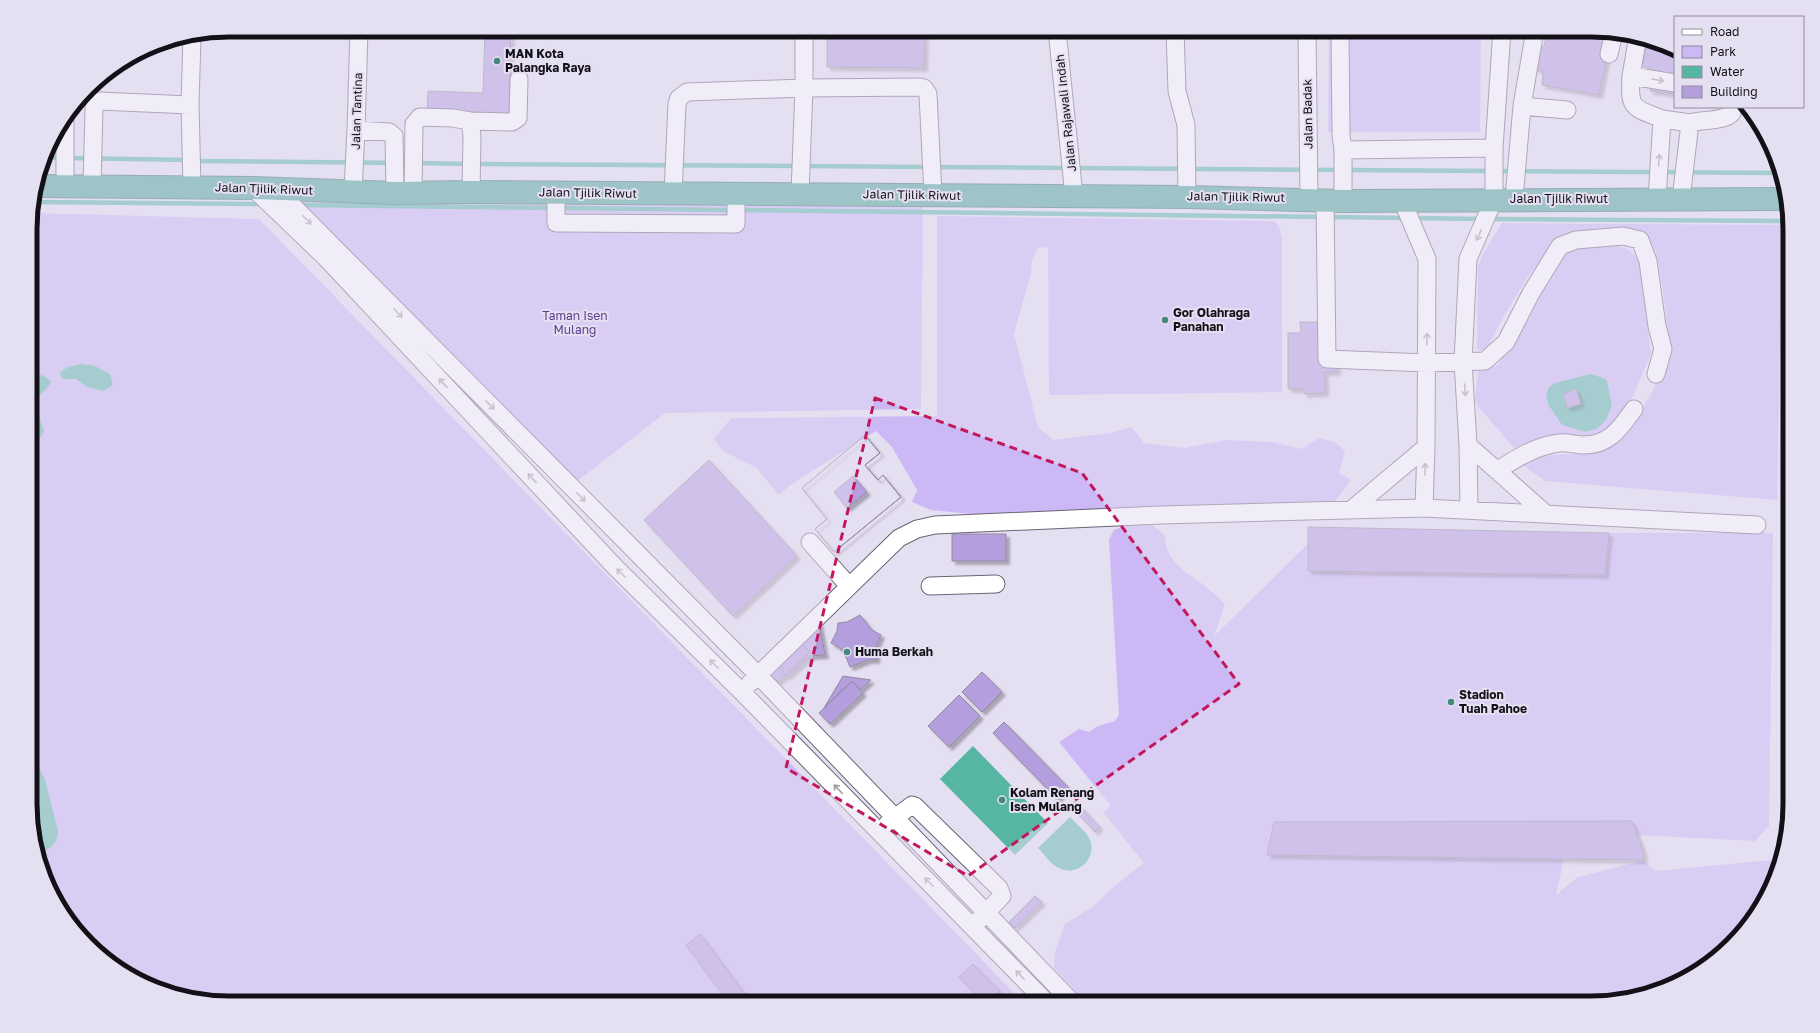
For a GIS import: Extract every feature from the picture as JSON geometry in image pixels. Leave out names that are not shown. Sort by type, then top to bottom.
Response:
[{"type":"highway","name":"Jalan Tjilik Riwut","points":[[42,186],[253,188],[404,193],[471,192],[1187,196],[1326,200],[1780,199]]},
{"type":"street","name":"Jalan Tantina","points":[[353,192],[359,37]]},
{"type":"street","points":[[800,194],[804,88],[804,37]]},
{"type":"street","name":"Jalan Rajawali Indah","points":[[1059,37],[1074,196]]},
{"type":"street","points":[[1175,37],[1177,91],[1186,125],[1187,196]]},
{"type":"street","name":"Jalan Badak","points":[[1307,37],[1326,200]]},
{"type":"street","points":[[1340,37],[1341,135],[1343,150],[1326,200],[1325,222],[1327,359],[1427,363],[1485,361],[1506,342],[1531,293],[1560,246],[1576,240],[1624,236],[1640,240],[1648,261],[1657,326],[1663,349],[1656,374]]},
{"type":"street","points":[[1502,37],[1494,148],[1504,199]]},
{"type":"street","points":[[1469,510],[1464,362],[1468,259],[1504,199],[1534,37]]},
{"type":"street","points":[[1609,54],[1613,38]]},
{"type":"street","points":[[192,41],[190,105],[192,187]]},
{"type":"street","points":[[1637,43],[1631,76],[1630,97],[1631,102],[1638,109],[1662,119],[1690,123],[1725,118],[1732,112],[1733,108]]},
{"type":"street","points":[[1631,76],[1674,83]]},
{"type":"street","points":[[404,193],[415,120],[420,117],[470,121],[512,122],[518,118],[519,79]]},
{"type":"street","points":[[673,194],[677,104],[682,94],[692,91],[920,87],[924,88],[928,94],[933,195]]},
{"type":"street","points":[[92,186],[94,109],[97,103],[190,105]]},
{"type":"street","points":[[1522,106],[1567,110]]},
{"type":"street","points":[[1657,199],[1662,119]]},
{"type":"street","points":[[470,121],[472,126],[471,192]]},
{"type":"street","points":[[1681,199],[1690,123]]},
{"type":"street","points":[[65,129],[65,186]]},
{"type":"street","points":[[356,130],[389,132],[394,136],[404,193]]},
{"type":"street","points":[[1343,150],[1494,148]]},
{"type":"street","points":[[253,188],[326,258],[616,568],[742,692],[1040,996]]},
{"type":"street","points":[[286,189],[286,197],[289,202],[758,675],[896,816],[986,913],[1066,996]]},
{"type":"street","points":[[556,193],[556,223],[721,224],[736,224],[736,194]]},
{"type":"street","points":[[1402,200],[1427,259],[1426,447],[1424,508]]},
{"type":"street","points":[[1497,471],[1521,455],[1545,446],[1560,443],[1585,445],[1605,441],[1618,431],[1634,409]]},
{"type":"street","points":[[1468,445],[1546,514]]},
{"type":"street","points":[[1351,510],[1426,447]]},
{"type":"street","points":[[742,692],[899,538],[917,529],[935,525],[1161,515],[1424,508],[1756,525]]},
{"type":"street","points":[[810,542],[849,586]]},
{"type":"street","points":[[930,586],[996,584]]},
{"type":"street","points":[[880,832],[906,808],[912,805],[915,806],[999,888],[1002,896],[973,927]]},
{"type":"highlighted area","points":[[875,398],[1082,473],[1239,684],[968,876],[786,768]]},
{"type":"green space","points":[[1329,37],[1481,37],[1480,132],[1328,132]]},
{"type":"green space","name":"Taman Isen Mulang","points":[[267,193],[923,204],[921,409],[665,413],[566,490]]},
{"type":"green space","points":[[37,213],[259,219],[1017,996],[216,996],[167,986],[144,976],[122,964],[93,940],[69,911],[57,889],[47,866],[37,817]]},
{"type":"green space","points":[[937,216],[1275,221],[1279,227],[1282,238],[1282,392],[1049,395],[1048,248],[1039,247],[1032,260],[1031,273],[1014,334],[1038,427],[1053,440],[1111,433],[1132,427],[1144,443],[1184,448],[1226,440],[1272,442],[1301,449],[1319,438],[1335,442],[1345,451],[1339,473],[1351,480],[1332,505],[1002,517],[931,510],[912,502],[917,490],[892,447],[876,431],[796,481],[778,495],[757,468],[723,451],[714,439],[731,418],[937,416]]},
{"type":"green space","points":[[1502,223],[1782,225],[1777,500],[1545,481],[1523,465],[1542,456],[1598,453],[1613,444],[1623,434],[1642,409],[1663,368],[1667,346],[1666,319],[1660,273],[1655,250],[1647,237],[1552,246],[1527,278],[1501,321],[1486,350],[1477,350],[1478,267],[1483,254]]},
{"type":"green space","points":[[1613,245],[1625,248],[1635,255],[1640,263],[1651,354],[1633,396],[1611,428],[1597,440],[1559,436],[1544,437],[1514,448],[1478,406],[1475,400],[1478,372],[1498,365],[1564,252],[1579,247]],"holes":[[[1590,374],[1604,378],[1607,381],[1612,406],[1606,420],[1596,429],[1585,432],[1562,425],[1549,406],[1555,383]]]},
{"type":"green space","points":[[1129,524],[1151,524],[1165,536],[1166,545],[1169,552],[1178,565],[1204,585],[1225,604],[1214,636],[1308,544],[1308,527],[1609,533],[1773,533],[1769,826],[1755,841],[1637,835],[1644,853],[1643,860],[1656,871],[1775,859],[1763,889],[1751,911],[1727,940],[1698,964],[1653,986],[1604,996],[1080,996],[1054,968],[1055,952],[1065,924],[1094,906],[1112,888],[1144,863],[1103,812],[1111,806],[1059,742],[1079,729],[1089,732],[1098,726],[1115,721],[1119,715],[1109,539],[1114,530]],"holes":[[[1564,859],[1641,861],[1578,877],[1556,895]]]},
{"type":"water","points":[[81,364],[95,366],[110,374],[113,385],[103,391],[87,387],[76,379],[63,379],[60,372],[68,367]]},
{"type":"water","points":[[37,374],[44,376],[51,381],[48,387],[37,401]]},
{"type":"water","points":[[1590,374],[1604,378],[1607,381],[1612,406],[1606,420],[1600,426],[1596,429],[1585,432],[1562,425],[1549,406],[1546,395],[1549,387],[1555,383]]},
{"type":"water","points":[[37,410],[44,432],[42,436],[37,438]]},
{"type":"water","points":[[973,746],[1048,823],[1015,855],[940,779]]},
{"type":"water","points":[[37,764],[45,780],[58,831],[55,843],[43,851],[37,817]]},
{"type":"water","points":[[1070,817],[1088,835],[1091,845],[1091,851],[1086,863],[1075,870],[1058,868],[1038,848]]},
{"type":"building","name":"MAN Kota Palangka Raya","points":[[485,37],[511,37],[509,93],[514,93],[513,117],[427,114],[428,91],[483,93]]},
{"type":"building","points":[[827,37],[925,37],[924,68],[827,67]]},
{"type":"building","points":[[1546,37],[1611,38],[1599,95],[1542,85],[1543,71],[1530,67],[1534,45],[1544,46]]},
{"type":"building","points":[[1646,45],[1674,56],[1674,94],[1650,91],[1653,68],[1643,67]]},
{"type":"building","points":[[1300,322],[1324,322],[1325,351],[1337,350],[1337,372],[1325,372],[1325,393],[1304,394],[1304,389],[1288,389],[1288,333],[1301,333]]},
{"type":"building","points":[[1576,389],[1581,404],[1567,408],[1563,394]]},
{"type":"building","points":[[865,435],[880,453],[865,465],[878,480],[883,475],[901,497],[834,552],[815,529],[827,519],[802,488]],"holes":[[[853,476],[867,492],[847,508],[834,492]]]},
{"type":"building","points":[[865,435],[880,453],[865,465],[878,480],[883,475],[901,497],[834,552],[815,529],[827,519],[802,488]]},
{"type":"building","points":[[709,460],[797,556],[733,616],[644,520]]},
{"type":"building","points":[[1308,527],[1609,533],[1605,575],[1308,571]]},
{"type":"building","points":[[952,534],[1006,534],[1006,561],[952,561]]},
{"type":"building","points":[[860,615],[872,630],[881,635],[877,644],[876,660],[868,660],[850,667],[846,657],[839,647],[831,643],[837,631],[838,623],[847,622]]},
{"type":"building","points":[[819,622],[825,655],[810,656],[787,677],[786,675],[810,652],[800,642]]},
{"type":"building","points":[[798,640],[810,652],[786,675],[773,662]]},
{"type":"building","points":[[773,662],[786,675],[774,685],[762,673]]},
{"type":"building","points":[[982,672],[1002,692],[982,712],[962,692]]},
{"type":"building","points":[[843,676],[871,680],[860,690],[852,681],[824,708]]},
{"type":"building","points":[[852,681],[863,693],[830,724],[819,713]]},
{"type":"building","points":[[959,695],[980,716],[949,747],[928,726]]},
{"type":"building","points":[[1004,722],[1069,788],[1057,799],[993,733]]},
{"type":"building","points":[[1075,801],[1100,827],[1095,832],[1070,805]]},
{"type":"building","points":[[1632,821],[1644,853],[1643,860],[1267,855],[1274,822]]},
{"type":"building","points":[[1035,896],[1042,902],[1015,928],[1009,922]]},
{"type":"building","points":[[700,934],[744,993],[740,996],[724,996],[686,945]]},
{"type":"building","points":[[973,964],[1000,991],[991,996],[977,996],[959,977]]},
{"type":"waterway","points":[[51,158],[62,158]]},
{"type":"waterway","points":[[69,158],[188,160]]},
{"type":"waterway","points":[[195,161],[410,163]]},
{"type":"waterway","points":[[417,163],[468,164]]},
{"type":"waterway","points":[[475,164],[798,166]]},
{"type":"waterway","points":[[805,166],[928,167]]},
{"type":"waterway","points":[[935,167],[1068,168]]},
{"type":"waterway","points":[[1075,168],[1340,170]]},
{"type":"waterway","points":[[1347,170],[1774,173]]},
{"type":"waterway","points":[[39,202],[262,204]]},
{"type":"waterway","points":[[298,205],[552,208]]},
{"type":"waterway","points":[[560,208],[732,210]]},
{"type":"waterway","points":[[740,210],[1406,218]]},
{"type":"waterway","points":[[1414,218],[1482,219]]},
{"type":"waterway","points":[[1490,219],[1783,221]]},
{"type":"place","name":"MAN Kota Palangka Raya","points":[[497,61]]},
{"type":"place","name":"Gor Olahraga Panahan","points":[[1165,320]]},
{"type":"place","name":"Huma Berkah","points":[[847,652]]},
{"type":"place","name":"Stadion Tuah Pahoe","points":[[1451,702]]},
{"type":"place","name":"Kolam Renang Isen Mulang","points":[[1002,800]]}]
